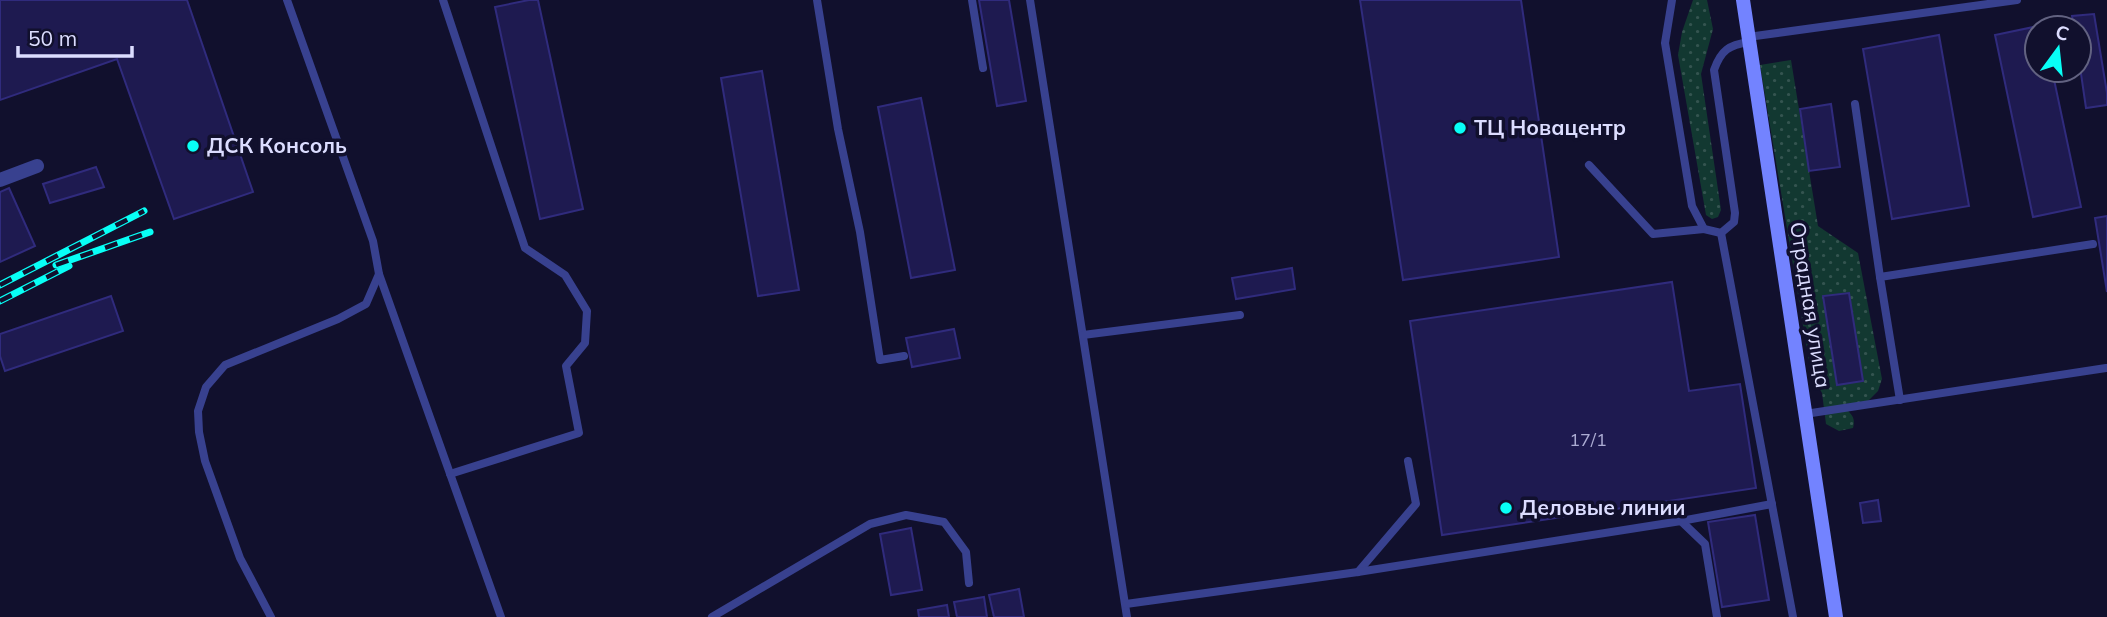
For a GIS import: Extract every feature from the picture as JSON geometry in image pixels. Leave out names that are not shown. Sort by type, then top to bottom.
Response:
[{"type":"main road","name":"Отрадная улица","points":[[1742,0],[1836,617]]},
{"type":"street","points":[[0,180],[37,166]]},
{"type":"lane","points":[[287,0],[373,241],[379,274],[501,617]]},
{"type":"lane","points":[[443,0],[525,248],[565,275],[587,311],[585,343],[566,366],[579,433],[450,474]]},
{"type":"lane","points":[[817,0],[838,129],[860,232],[880,360],[904,356]]},
{"type":"lane","points":[[972,0],[983,68]]},
{"type":"lane","points":[[1030,0],[1127,617]]},
{"type":"lane","points":[[1672,0],[1665,43],[1692,206],[1704,229]]},
{"type":"lane","points":[[1721,233],[1734,222],[1735,214],[1714,70],[1720,54],[1732,44],[1749,39],[2017,0]]},
{"type":"lane","points":[[1854,104],[1900,400]]},
{"type":"lane","points":[[1590,165],[1653,234],[1704,229],[1721,233]]},
{"type":"lane","points":[[1721,233],[1793,617]]},
{"type":"lane","points":[[1880,277],[2093,244]]},
{"type":"lane","points":[[271,617],[240,558],[205,461],[198,411],[206,387],[225,365],[338,320],[366,304],[379,274]]},
{"type":"lane","points":[[1083,335],[1240,315]]},
{"type":"lane","points":[[1805,414],[2106,368]]},
{"type":"lane","points":[[1358,572],[1416,503],[1408,461]]},
{"type":"lane","points":[[1126,604],[1358,572],[1772,504]]},
{"type":"lane","points":[[712,617],[870,524],[906,515],[944,522],[966,552],[969,583]]},
{"type":"lane","points":[[1681,521],[1705,544],[1717,617]]},
{"type":"green space","points":[[1693,0],[1707,0],[1713,29],[1701,74],[1721,210],[1718,217],[1712,219],[1706,215],[1678,55],[1682,32]]},
{"type":"green space","points":[[1791,60],[1818,226],[1858,253],[1882,379],[1878,391],[1866,403],[1844,404],[1854,424],[1853,428],[1839,431],[1826,424],[1822,393],[1811,374],[1760,65]]},
{"type":"building","name":"ДСК Консоль","points":[[0,0],[187,0],[253,192],[174,219],[117,59],[0,100]]},
{"type":"building","points":[[538,0],[583,209],[540,219],[495,7]]},
{"type":"building","points":[[979,0],[1009,0],[1026,101],[997,106]]},
{"type":"building","name":"ТЦ Новацентр","points":[[1360,0],[1521,0],[1559,257],[1403,280]]},
{"type":"building","points":[[2093,14],[2107,105],[2086,108],[2082,84],[2093,84]]},
{"type":"building","points":[[2023,29],[2023,84],[2055,84],[2081,207],[2033,217],[1995,35]]},
{"type":"building","points":[[1939,35],[1969,206],[1892,219],[1863,49]]},
{"type":"building","points":[[762,71],[799,290],[758,296],[721,78]]},
{"type":"building","points":[[921,98],[955,270],[911,278],[878,107]]},
{"type":"building","points":[[1831,104],[1840,167],[1809,171],[1800,109]]},
{"type":"building","points":[[96,167],[104,187],[50,203],[43,184]]},
{"type":"building","points":[[9,188],[35,246],[0,262],[0,192]]},
{"type":"building","points":[[2107,216],[2107,292],[2095,218]]},
{"type":"building","points":[[1292,268],[1295,289],[1236,299],[1232,278]]},
{"type":"building","points":[[1672,282],[1689,391],[1740,384],[1756,488],[1442,535],[1410,321]]},
{"type":"building","points":[[1849,293],[1863,381],[1837,385],[1823,296]]},
{"type":"building","points":[[111,296],[123,331],[5,371],[0,356],[0,334]]},
{"type":"building","points":[[954,329],[960,358],[912,367],[906,338]]},
{"type":"building","points":[[1878,500],[1881,521],[1863,523],[1860,503]]},
{"type":"building","points":[[1755,515],[1769,600],[1722,607],[1708,522]]},
{"type":"building","points":[[911,528],[922,590],[891,595],[880,534]]},
{"type":"building","points":[[1019,589],[1024,617],[994,617],[989,595]]},
{"type":"building","points":[[984,597],[987,617],[957,617],[954,602]]},
{"type":"building","points":[[947,605],[949,617],[919,617],[918,610]]},
{"type":"railway","points":[[0,285],[144,211]]},
{"type":"railway","points":[[56,265],[150,232]]},
{"type":"railway","points":[[0,301],[69,266]]},
{"type":"place","name":"ТЦ Новацентр","points":[[1460,128]]},
{"type":"place","name":"ДСК Консоль","points":[[193,146]]},
{"type":"place","name":"Деловые линии","points":[[1506,508]]}]
